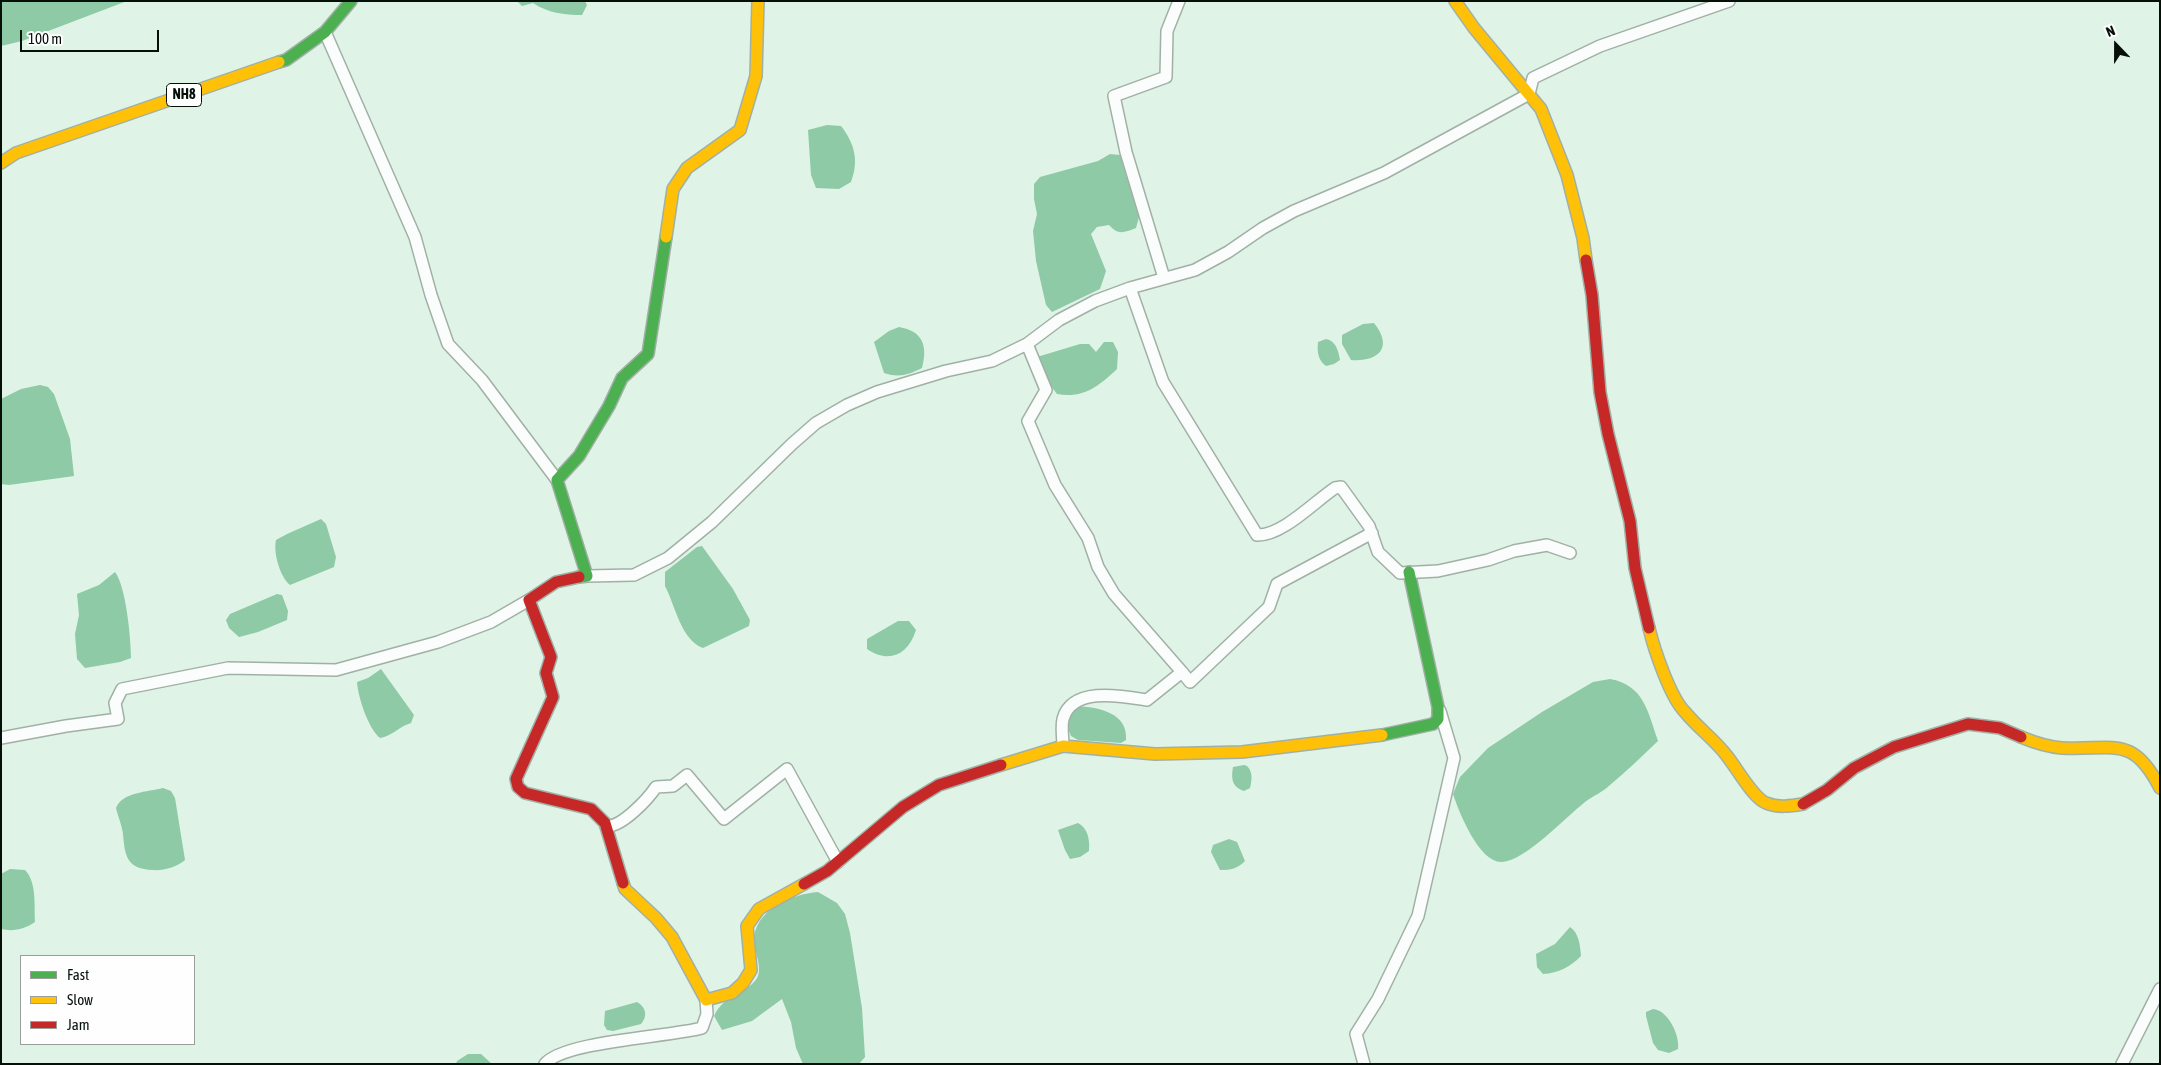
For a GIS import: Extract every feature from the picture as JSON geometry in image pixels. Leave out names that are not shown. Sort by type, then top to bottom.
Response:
[{"type":"main road","name":"NH8","points":[[1,164],[16,153],[286,60],[325,32],[351,1]]},
{"type":"main road","points":[[758,1],[756,76],[740,130],[687,168],[673,188],[648,354],[622,378],[609,406],[579,456],[557,480],[587,576],[572,577],[548,584],[529,600],[551,657],[546,673],[554,697],[516,779],[518,787],[525,792],[591,809],[598,815],[606,826],[625,889],[656,918],[672,938],[706,1000],[732,993],[743,983],[751,970],[747,926],[759,910],[827,871],[903,807],[939,785],[1063,746],[1155,754],[1242,752],[1387,734],[1433,724],[1438,719],[1438,707],[1410,572]]},
{"type":"main road","points":[[1455,1],[1474,28],[1541,109],[1564,167],[1583,238],[1592,295],[1600,392],[1608,434],[1630,521],[1635,568],[1653,645],[1664,676],[1683,711],[1713,740],[1744,781],[1764,803],[1782,807],[1803,804],[1827,790],[1854,768],[1894,747],[1968,724],[2000,728],[2029,740],[2061,748],[2119,747],[2134,754],[2150,768],[2160,788]]},
{"type":"street","points":[[1164,278],[1126,152],[1114,96],[1166,77],[1167,31],[1179,1]]},
{"type":"street","points":[[587,576],[634,575],[668,558],[712,522],[792,444],[816,424],[847,405],[877,392],[946,371],[992,360],[1027,344],[1059,320],[1095,301],[1130,288],[1195,270],[1294,211],[1384,173],[1529,94],[1532,78],[1600,46],[1729,1]]},
{"type":"street","points":[[325,32],[415,237],[448,344],[482,380],[557,480]]},
{"type":"street","points":[[1130,288],[1162,382],[1257,535],[1267,536],[1298,517],[1335,488],[1342,487],[1369,526],[1378,552],[1400,573],[1438,571],[1488,560],[1514,551],[1547,545],[1570,553]]},
{"type":"street","points":[[1027,344],[1046,390],[1028,421],[1055,485],[1088,538],[1098,568],[1114,594],[1190,682],[1268,607],[1277,584],[1372,533]]},
{"type":"street","points":[[1,738],[66,726],[118,720],[116,703],[122,689],[228,668],[336,670],[372,662],[438,642],[491,622],[529,600]]},
{"type":"street","points":[[1063,746],[1063,720],[1067,711],[1079,700],[1109,694],[1147,700],[1182,672]]},
{"type":"street","points":[[1364,1064],[1356,1034],[1378,999],[1418,916],[1454,758],[1438,707]]},
{"type":"street","points":[[606,826],[611,827],[623,820],[643,803],[656,787],[673,786],[687,775],[724,819],[787,769],[838,862]]},
{"type":"street","points":[[2122,1064],[2160,989]]},
{"type":"street","points":[[545,1064],[549,1059],[586,1046],[702,1028],[708,1014],[706,1000]]},
{"type":"shaded area","points":[[1,1],[127,1],[22,41],[1,46]]},
{"type":"shaded area","points":[[517,1],[585,1],[587,5],[582,15],[569,15],[550,11],[533,3],[522,6]]},
{"type":"shaded area","points":[[827,125],[841,126],[850,139],[854,153],[855,167],[851,182],[839,189],[816,188],[811,175],[808,130]]},
{"type":"shaded area","points":[[1110,154],[1120,155],[1139,217],[1136,228],[1118,232],[1109,225],[1097,227],[1091,234],[1106,271],[1100,289],[1052,312],[1046,305],[1036,261],[1033,231],[1037,214],[1034,184],[1040,177],[1098,161]]},
{"type":"shaded area","points":[[1374,323],[1383,340],[1380,352],[1369,359],[1351,360],[1342,344],[1342,335],[1363,324]]},
{"type":"shaded area","points":[[899,327],[914,332],[922,341],[924,360],[922,368],[908,374],[894,375],[884,373],[874,342],[889,331]]},
{"type":"shaded area","points":[[1326,339],[1334,344],[1340,360],[1326,366],[1319,356],[1318,342]]},
{"type":"shaded area","points":[[1104,342],[1113,342],[1118,352],[1117,369],[1097,386],[1083,393],[1075,395],[1057,394],[1045,378],[1037,357],[1080,344],[1089,344],[1096,352]]},
{"type":"shaded area","points":[[40,385],[48,387],[54,394],[70,439],[74,476],[9,485],[1,484],[1,399],[21,389]]},
{"type":"shaded area","points":[[321,519],[326,524],[336,557],[334,567],[290,585],[283,576],[278,564],[276,540]]},
{"type":"shaded area","points":[[702,546],[733,589],[750,620],[749,626],[703,648],[695,644],[684,630],[665,586],[665,572],[697,547]]},
{"type":"shaded area","points":[[115,572],[125,600],[131,658],[120,662],[85,668],[77,659],[75,634],[79,615],[77,594],[99,585]]},
{"type":"shaded area","points":[[277,594],[282,595],[288,611],[287,620],[258,632],[239,637],[229,628],[226,620],[230,614]]},
{"type":"shaded area","points":[[898,621],[909,621],[916,630],[908,646],[903,651],[890,656],[883,656],[867,649],[867,639]]},
{"type":"shaded area","points":[[381,669],[414,715],[411,723],[380,738],[371,727],[364,712],[357,682],[368,678]]},
{"type":"shaded area","points":[[1610,679],[1630,687],[1643,701],[1658,741],[1607,787],[1585,802],[1533,847],[1511,860],[1502,862],[1494,860],[1485,854],[1465,824],[1453,794],[1460,777],[1488,748],[1542,712],[1593,682]]},
{"type":"shaded area","points":[[1079,706],[1095,708],[1118,718],[1125,731],[1126,740],[1121,743],[1078,740],[1071,736],[1068,723],[1072,713]]},
{"type":"shaded area","points":[[1244,765],[1250,771],[1252,779],[1250,788],[1244,791],[1235,785],[1232,775],[1233,767]]},
{"type":"shaded area","points":[[163,788],[171,791],[175,798],[185,860],[174,867],[165,869],[144,869],[129,860],[116,808],[119,803],[130,796]]},
{"type":"shaded area","points":[[1078,823],[1088,835],[1089,851],[1080,857],[1070,859],[1058,830]]},
{"type":"shaded area","points":[[1229,839],[1237,842],[1245,861],[1234,869],[1220,870],[1211,852],[1213,845]]},
{"type":"shaded area","points":[[10,869],[25,870],[29,875],[34,894],[35,922],[14,930],[1,929],[1,874]]},
{"type":"shaded area","points":[[818,892],[837,903],[845,914],[850,933],[862,1008],[865,1057],[859,1064],[803,1064],[796,1048],[791,1022],[782,999],[752,1021],[722,1030],[714,1016],[723,1004],[749,987],[757,978],[759,968],[754,942],[755,931],[760,921],[767,913],[786,900]]},
{"type":"shaded area","points":[[1570,927],[1577,936],[1581,956],[1564,969],[1543,974],[1537,967],[1536,954],[1555,944]]},
{"type":"shaded area","points":[[637,1002],[645,1012],[645,1018],[641,1024],[613,1031],[607,1030],[604,1025],[605,1011]]},
{"type":"shaded area","points":[[1653,1009],[1664,1014],[1672,1024],[1677,1037],[1678,1049],[1669,1053],[1658,1050],[1653,1043],[1646,1012]]},
{"type":"shaded area","points":[[468,1054],[481,1054],[492,1064],[456,1064],[457,1061]]},
{"type":"traffic: fast","points":[[279,62],[286,60],[325,32],[351,1]]},
{"type":"traffic: fast","points":[[579,577],[587,576],[557,480],[579,456],[609,406],[622,378],[648,354],[666,237]]},
{"type":"traffic: fast","points":[[1382,735],[1433,724],[1438,719],[1438,707],[1409,572]]},
{"type":"traffic: slow","points":[[666,237],[673,189],[687,168],[740,130],[756,76],[758,1]]},
{"type":"traffic: slow","points":[[1455,1],[1474,28],[1541,109],[1567,175],[1583,238],[1586,260]]},
{"type":"traffic: slow","points":[[1,163],[16,153],[279,62]]},
{"type":"traffic: slow","points":[[1649,628],[1663,672],[1679,705],[1722,750],[1756,795],[1766,803],[1775,806],[1803,804]]},
{"type":"traffic: slow","points":[[1001,765],[1063,746],[1155,754],[1242,752],[1382,735]]},
{"type":"traffic: slow","points":[[2021,737],[2057,747],[2108,747],[2130,752],[2140,759],[2160,788]]},
{"type":"traffic: slow","points":[[623,883],[625,889],[656,918],[672,937],[706,1000],[732,993],[743,983],[751,970],[747,926],[759,909],[804,884]]},
{"type":"traffic: jam","points":[[1586,260],[1592,295],[1600,392],[1608,434],[1630,521],[1635,568],[1649,628]]},
{"type":"traffic: jam","points":[[579,577],[556,582],[529,600],[551,657],[546,673],[553,697],[516,779],[518,787],[525,793],[591,809],[605,823],[623,883]]},
{"type":"traffic: jam","points":[[1803,804],[1827,790],[1854,768],[1894,747],[1968,724],[2000,728],[2021,737]]},
{"type":"traffic: jam","points":[[804,884],[827,871],[903,807],[939,785],[1001,765]]}]
